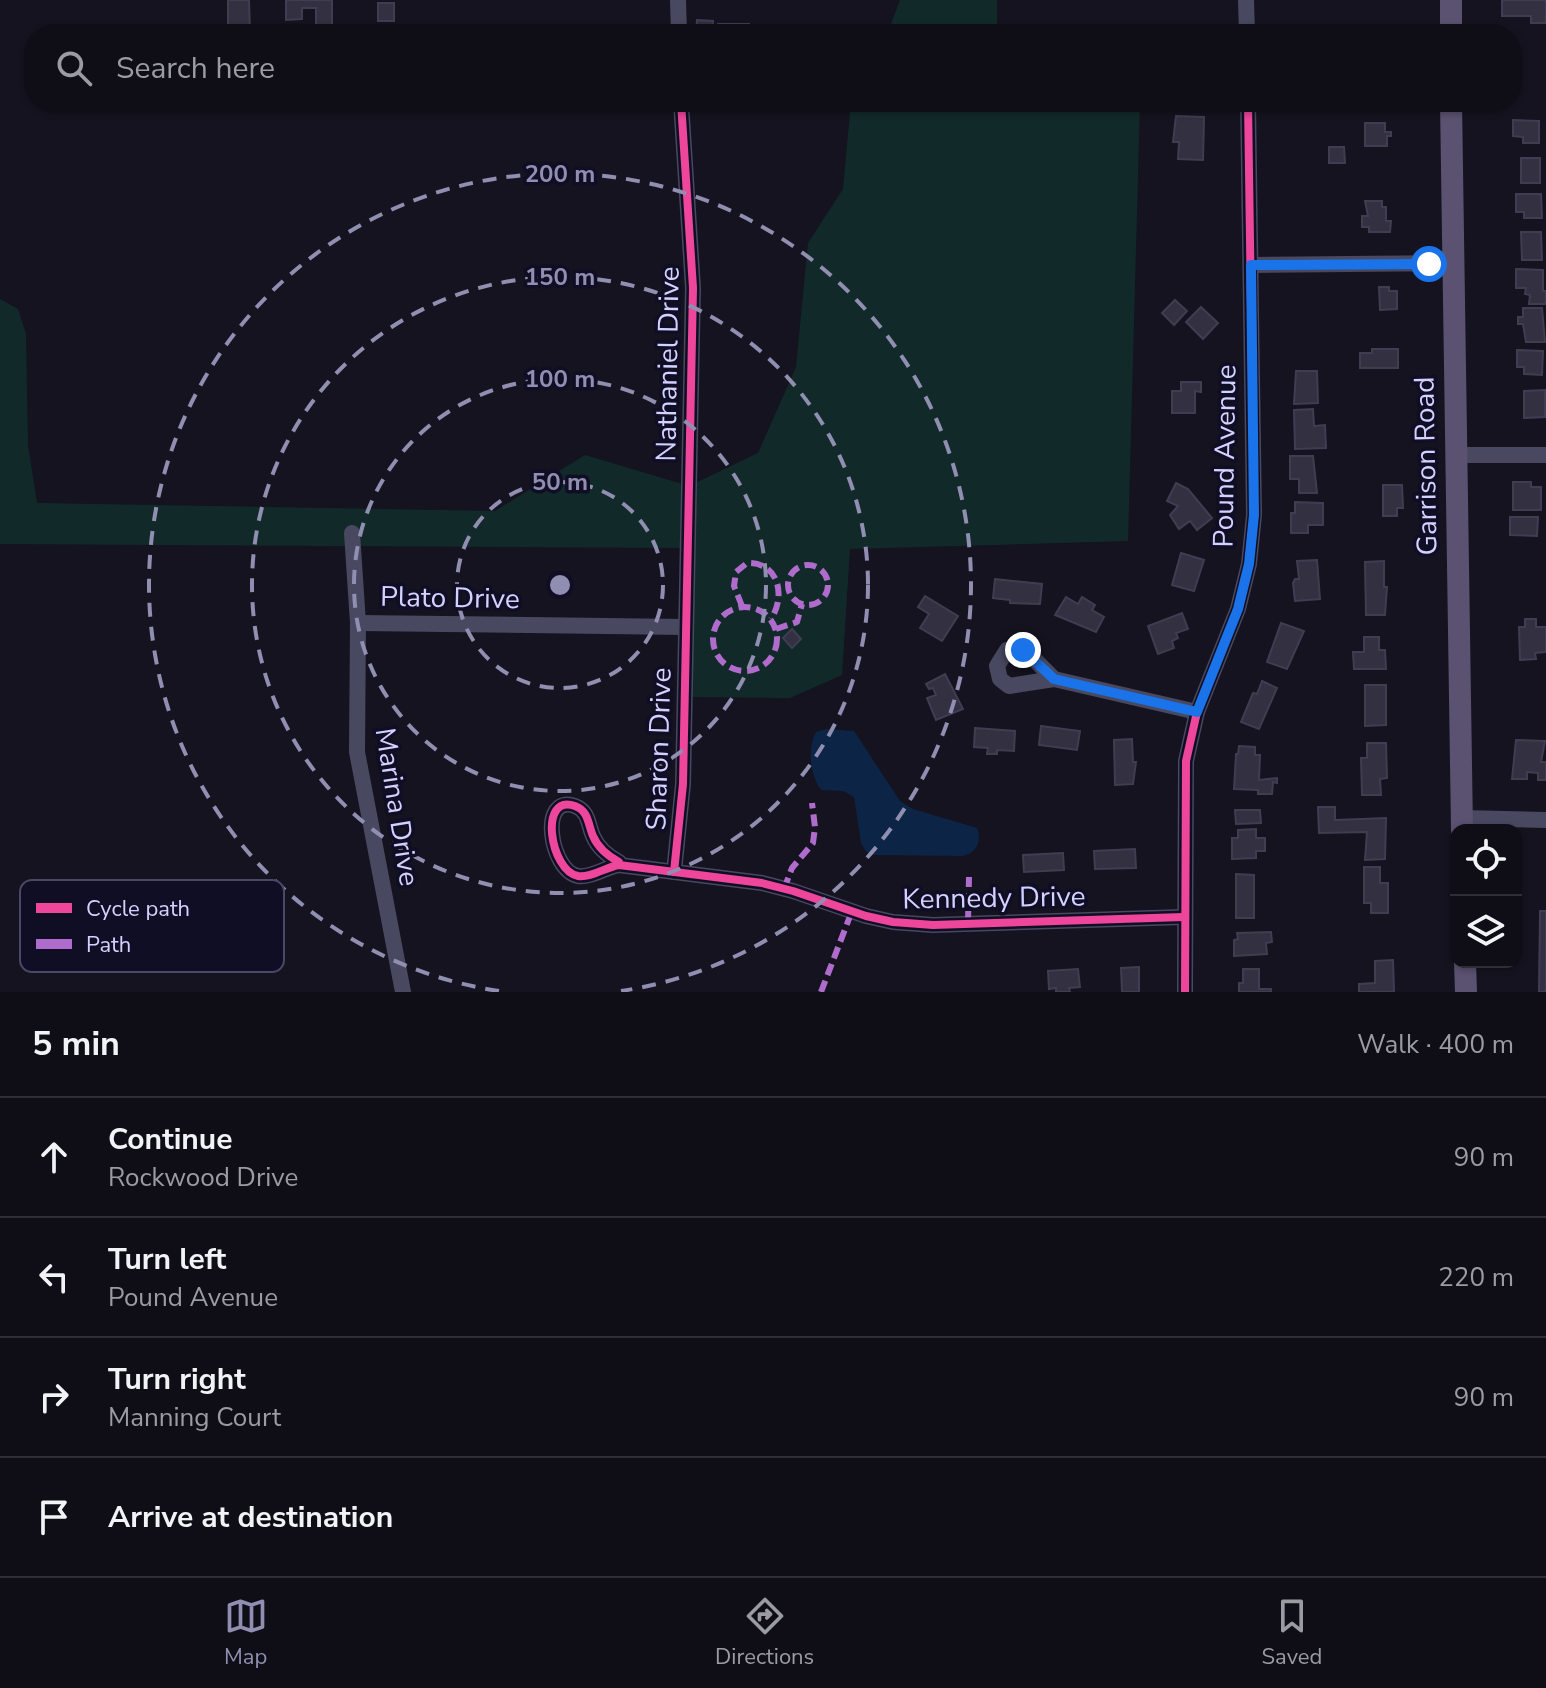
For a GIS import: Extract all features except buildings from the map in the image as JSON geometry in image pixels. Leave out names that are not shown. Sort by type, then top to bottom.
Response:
[{"type":"main road","points":[[1451,0],[1451,24]]},
{"type":"main road","name":"Garrison Road","points":[[1451,112],[1462,824]]},
{"type":"main road","points":[[1465,968],[1466,992]]},
{"type":"street","points":[[678,0],[679,24]]},
{"type":"street","points":[[1246,0],[1247,24]]},
{"type":"street","name":"Nathaniel Drive","points":[[682,112],[693,288],[685,627]]},
{"type":"street","name":"Pound Avenue","points":[[1185,992],[1186,761],[1197,712],[1238,609],[1249,564],[1254,515],[1248,112]]},
{"type":"street","points":[[1251,265],[1453,263]]},
{"type":"street","points":[[1455,455],[1546,455]]},
{"type":"street","name":"Marina Drive","points":[[352,533],[358,623],[357,752],[403,992]]},
{"type":"street","name":"Plato Drive","points":[[358,623],[685,627]]},
{"type":"street","name":"Sharon Drive","points":[[674,872],[683,784],[685,627]]},
{"type":"street","points":[[1054,679],[1197,712]]},
{"type":"street","name":"Kennedy Drive","points":[[619,865],[598,844],[587,815],[580,807],[571,804],[559,808],[552,815],[551,825],[559,860],[568,872],[582,876],[619,865],[762,883],[866,916],[933,925],[1184,917]]},
{"type":"street","points":[[1462,824],[1546,820]]},
{"type":"green space","points":[[900,0],[997,0],[997,24],[891,24]]},
{"type":"green space","points":[[850,112],[1140,112],[1128,541],[850,549],[842,675],[790,698],[692,697],[693,548],[0,544],[0,299],[18,309],[26,334],[28,445],[37,503],[495,511],[585,455],[689,486],[758,453],[796,367],[808,243],[843,189]]},
{"type":"water","points":[[826,729],[854,731],[900,801],[913,809],[977,828],[979,837],[975,849],[963,856],[875,855],[866,852],[861,843],[854,797],[843,791],[821,790],[814,777],[811,761],[813,739],[816,732]]},
{"type":"marked path","points":[[742,606],[734,586],[736,572],[747,563],[758,564],[773,574],[777,582],[778,600],[771,619]]},
{"type":"marked path","points":[[808,565],[822,571],[828,585],[822,599],[808,605],[794,599],[788,585],[794,571],[808,565]]},
{"type":"marked path","points":[[776,629],[797,622],[802,604]]},
{"type":"marked path","points":[[739,607],[751,607],[768,616],[775,627],[777,639],[775,651],[768,662],[751,671],[739,671],[727,666],[718,657],[713,645],[713,633],[718,621],[727,612],[739,607]]},
{"type":"marked path","points":[[784,889],[792,868],[813,843],[812,803]]},
{"type":"marked path","points":[[968,923],[969,877]]},
{"type":"marked path","points":[[821,992],[852,911]]},
{"type":"cycle path","points":[[674,872],[683,784],[693,288],[682,112]]},
{"type":"cycle path","points":[[1185,992],[1186,761],[1197,712],[1238,609],[1249,564],[1254,515],[1248,112]]},
{"type":"cycle path","points":[[619,865],[598,844],[580,808],[563,805],[556,811],[552,821],[555,848],[568,871],[578,876],[619,865],[762,883],[866,916],[933,925],[1184,917]]},
{"type":"route","points":[[1023,650],[1054,679],[1197,712],[1224,649],[1249,564],[1254,515],[1251,265],[1429,264]]}]
